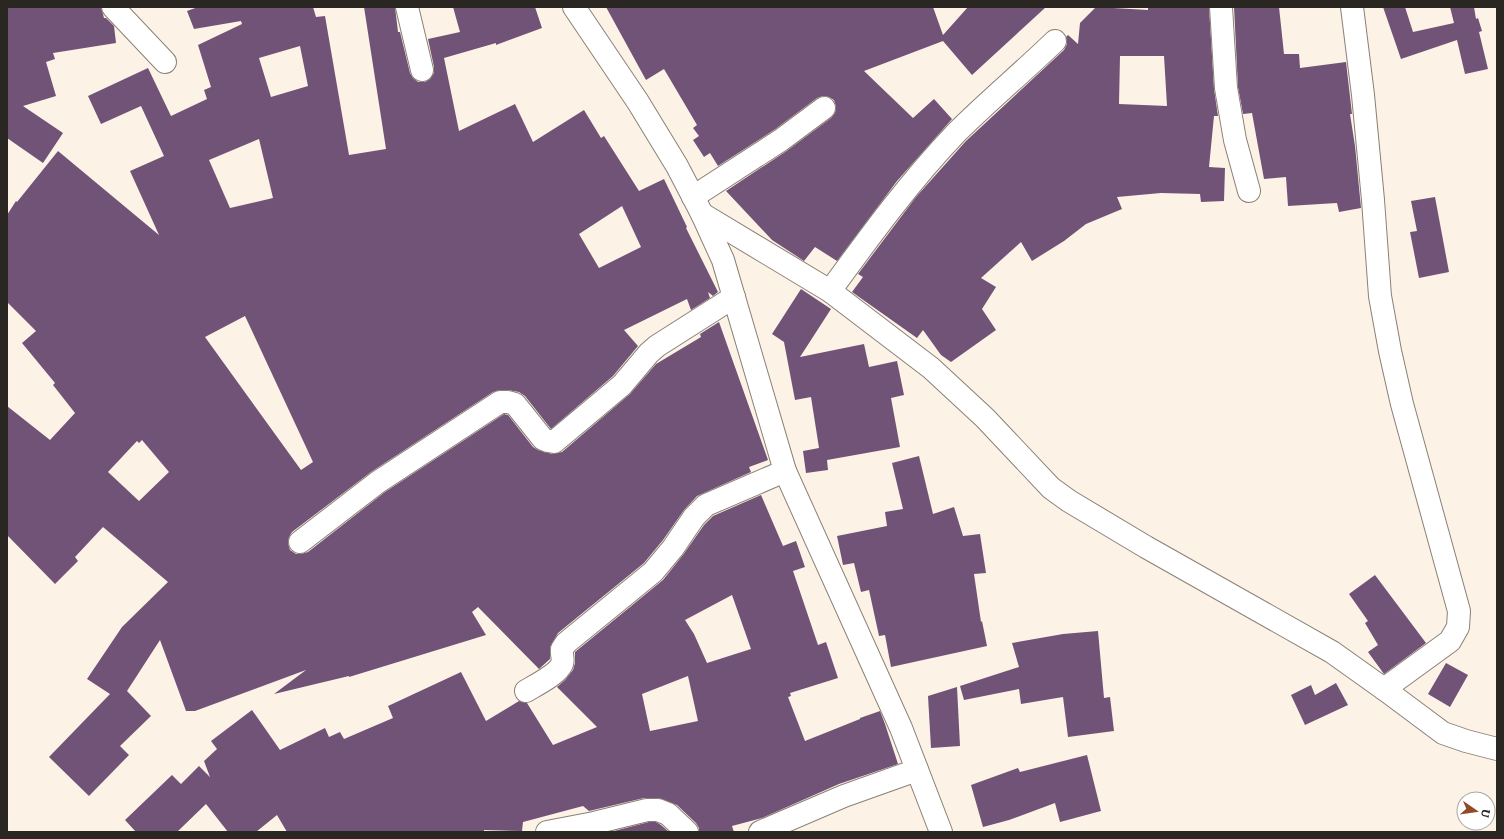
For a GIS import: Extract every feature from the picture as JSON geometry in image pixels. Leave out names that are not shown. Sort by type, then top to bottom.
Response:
[{"type":"street","points":[[113,7],[165,62]]},
{"type":"street","points":[[407,7],[422,70]]},
{"type":"street","points":[[574,7],[638,102],[677,166],[698,206],[723,260],[785,471],[901,728],[941,832]]},
{"type":"street","points":[[1221,7],[1226,88],[1235,140],[1249,191]]},
{"type":"street","points":[[1352,7],[1365,110],[1380,296],[1402,404],[1459,611],[1458,628],[1450,641],[1384,689]]},
{"type":"street","points":[[830,291],[872,234],[946,144],[981,109],[1056,41]]},
{"type":"street","points":[[698,206],[824,108]]},
{"type":"street","points":[[698,206],[830,291],[931,368],[985,418],[1051,488],[1064,498],[1146,547],[1332,652],[1443,733],[1497,749]]},
{"type":"street","points":[[300,542],[378,482],[500,402],[515,404],[543,439],[548,442],[554,442],[622,385],[648,353],[734,297]]},
{"type":"street","points":[[526,691],[557,671],[562,665],[562,648],[566,644],[653,572],[673,548],[694,517],[706,505],[785,471]]},
{"type":"street","points":[[760,832],[844,796],[917,770]]},
{"type":"street","points":[[547,832],[594,823],[647,810],[658,810],[668,814],[687,832]]},
{"type":"building","points":[[7,7],[101,7],[104,18],[106,18],[114,26],[116,43],[53,53],[55,59],[46,62],[56,96],[23,106],[63,133],[43,163],[7,138]]},
{"type":"building","points":[[198,7],[313,7],[316,17],[325,16],[349,155],[386,149],[364,7],[395,7],[398,32],[400,32],[410,73],[418,82],[425,82],[430,79],[434,73],[428,39],[460,32],[453,7],[535,7],[542,28],[496,45],[496,43],[444,58],[459,131],[515,104],[533,142],[584,110],[601,138],[604,136],[639,191],[664,179],[687,227],[686,228],[718,292],[713,296],[708,292],[710,298],[691,310],[687,299],[624,330],[638,346],[613,376],[551,429],[525,396],[519,392],[500,390],[493,392],[371,472],[292,532],[288,543],[290,550],[296,554],[308,552],[385,492],[504,414],[508,415],[533,447],[552,454],[562,452],[630,394],[656,364],[701,337],[700,334],[719,322],[768,460],[749,467],[751,472],[697,496],[684,510],[663,540],[644,563],[558,633],[550,647],[550,659],[539,669],[478,607],[472,612],[486,635],[349,677],[274,694],[306,670],[195,711],[186,711],[160,640],[127,691],[151,716],[120,746],[129,755],[89,796],[49,757],[110,694],[87,679],[122,627],[168,582],[103,527],[75,557],[78,561],[55,584],[7,535],[7,406],[50,440],[75,413],[53,385],[55,383],[22,343],[36,331],[7,302],[7,215],[16,201],[17,202],[58,151],[159,235],[130,171],[164,156],[141,106],[101,124],[88,96],[148,68],[171,116],[207,99],[204,90],[211,87],[198,45],[242,24],[241,21],[194,29],[187,11]],"holes":[[[300,46],[308,86],[271,97],[259,58]],[[259,139],[273,198],[230,208],[209,160]],[[622,206],[641,247],[599,268],[579,234]],[[245,316],[313,462],[301,470],[205,337]],[[142,440],[169,472],[139,501],[108,472],[137,441],[139,443]]]},
{"type":"building","points":[[606,7],[933,7],[943,35],[968,7],[1046,7],[972,75],[943,41],[864,71],[913,118],[934,99],[952,119],[897,181],[837,261],[815,247],[804,261],[772,240],[726,191],[788,150],[831,118],[835,113],[836,107],[834,100],[823,96],[817,98],[774,130],[718,166],[710,153],[704,157],[693,140],[699,136],[693,128],[697,125],[664,69],[646,80]]},
{"type":"building","points":[[1096,7],[1148,10],[1148,7],[1209,7],[1214,89],[1218,116],[1214,116],[1209,167],[1225,168],[1224,201],[1201,202],[1200,194],[1161,193],[1117,197],[1122,209],[1086,224],[1064,241],[1032,261],[1021,242],[981,278],[996,287],[982,309],[996,330],[951,362],[941,355],[923,330],[917,338],[852,292],[863,277],[858,274],[916,197],[966,141],[1064,50],[1067,44],[1066,37],[1068,35],[1078,44],[1080,23]],"holes":[[[1120,56],[1164,56],[1167,106],[1119,104]]]},
{"type":"building","points":[[1234,7],[1279,7],[1284,54],[1299,54],[1300,68],[1346,62],[1352,114],[1350,114],[1355,146],[1361,208],[1339,212],[1337,203],[1288,206],[1286,177],[1264,179],[1252,113],[1243,114],[1238,87]]},
{"type":"building","points":[[1383,7],[1405,7],[1413,32],[1454,23],[1450,7],[1474,7],[1476,19],[1478,18],[1482,31],[1479,32],[1488,69],[1465,74],[1457,40],[1401,59]]},
{"type":"building","points":[[1435,197],[1449,272],[1419,278],[1410,232],[1417,231],[1411,201]]},
{"type":"building","points":[[801,289],[831,309],[800,357],[864,344],[869,367],[897,361],[904,395],[891,398],[900,447],[827,460],[828,470],[806,473],[803,451],[819,448],[811,397],[795,400],[784,342],[772,334]]},
{"type":"building","points":[[919,456],[933,514],[954,507],[963,536],[980,534],[986,573],[974,574],[981,622],[982,621],[987,646],[891,667],[885,635],[879,636],[869,590],[861,592],[854,563],[843,565],[837,536],[887,526],[885,512],[903,509],[892,463]]},
{"type":"building","points":[[761,495],[783,546],[796,541],[805,567],[793,571],[818,645],[826,642],[838,678],[790,693],[791,696],[788,697],[805,741],[880,711],[898,764],[839,784],[762,818],[732,826],[734,832],[699,832],[699,828],[696,823],[677,805],[658,798],[644,798],[589,811],[583,806],[523,822],[522,831],[287,832],[277,815],[256,832],[228,832],[206,804],[177,832],[136,832],[125,820],[172,775],[181,784],[199,766],[210,777],[204,761],[217,749],[211,741],[252,710],[280,750],[325,728],[329,737],[340,732],[344,739],[393,718],[388,706],[461,672],[486,721],[519,701],[527,703],[553,745],[597,727],[557,687],[573,670],[575,663],[575,652],[663,580],[704,525],[713,516]],"holes":[[[732,595],[751,649],[707,663],[694,634],[685,620]],[[688,676],[698,721],[650,731],[642,694]]]},
{"type":"building","points":[[1375,575],[1426,643],[1384,674],[1368,652],[1378,645],[1365,623],[1368,621],[1349,594]]},
{"type":"building","points":[[1098,631],[1104,698],[1110,697],[1114,731],[1068,737],[1063,697],[1021,704],[1019,689],[964,700],[960,686],[1019,667],[1012,643],[1063,634]]},
{"type":"building","points":[[1446,663],[1468,675],[1450,707],[1428,694]]},
{"type":"building","points":[[1336,683],[1348,705],[1305,725],[1291,695],[1311,685],[1315,695]]},
{"type":"building","points":[[957,687],[960,746],[931,748],[928,696]]},
{"type":"building","points":[[1087,755],[1101,811],[1060,822],[1055,803],[1009,820],[983,827],[971,785],[1018,768],[1020,772]]},
{"type":"building","points":[[649,822],[656,822],[669,832],[610,832]]}]
